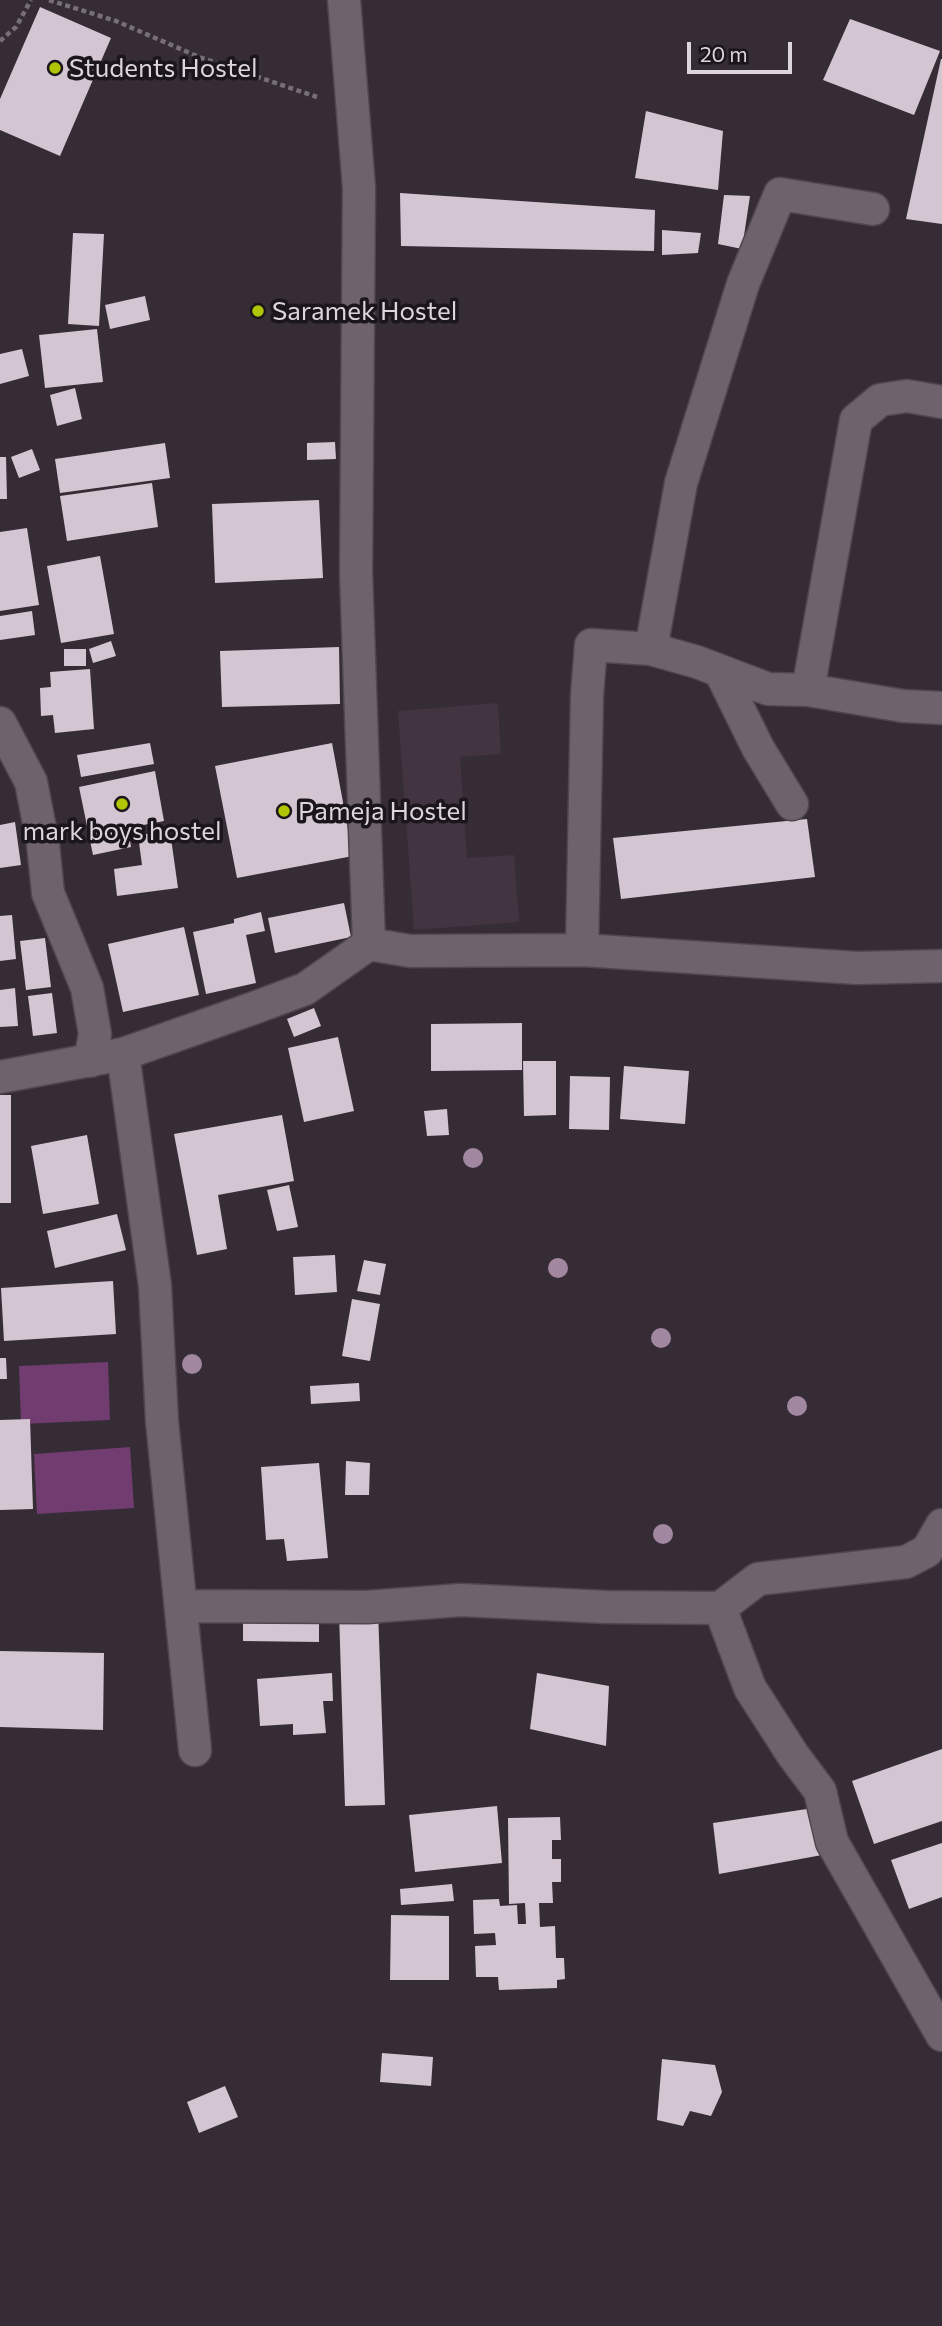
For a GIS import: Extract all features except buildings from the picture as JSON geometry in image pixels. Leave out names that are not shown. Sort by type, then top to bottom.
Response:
[{"type":"street","points":[[344,0],[359,188],[356,572],[369,944]]},
{"type":"street","points":[[651,649],[681,483],[743,284],[780,194],[873,209]]},
{"type":"street","points":[[808,690],[856,421],[880,400],[907,396],[942,402]]},
{"type":"street","points":[[582,950],[587,696],[591,645],[651,649],[768,689],[808,690],[904,706],[942,708]]},
{"type":"street","points":[[720,671],[758,748],[792,804]]},
{"type":"street","points":[[0,723],[31,782],[43,844],[48,893],[87,988],[95,1034],[90,1061]]},
{"type":"street","points":[[0,1077],[123,1054],[306,989],[369,944],[410,951],[582,950],[858,968],[942,966]]},
{"type":"street","points":[[123,1054],[155,1286],[162,1421],[183,1606],[195,1749]]},
{"type":"street","points":[[183,1606],[367,1607],[460,1601],[720,1608],[758,1579],[906,1562],[927,1551],[942,1525]]},
{"type":"street","points":[[720,1608],[750,1688],[820,1791],[832,1842],[942,2035]]},
{"type":"path","points":[[0,41],[16,27],[31,0]]},
{"type":"path","points":[[49,0],[116,22],[199,57],[267,81],[339,104],[352,103]]},
{"type":"shaded area","points":[[498,703],[501,754],[460,757],[467,858],[514,855],[519,922],[414,930],[398,711]]},
{"type":"shaded area","points":[[108,1362],[110,1420],[21,1424],[19,1366]]},
{"type":"shaded area","points":[[130,1447],[134,1508],[37,1514],[34,1454]]},
{"type":"place","name":"Students Hostel","points":[[55,68]]},
{"type":"place","name":"Saramek Hostel","points":[[258,311]]},
{"type":"place","name":"mark boys hostel","points":[[122,804]]},
{"type":"place","name":"Pameja Hostel","points":[[284,811]]}]
